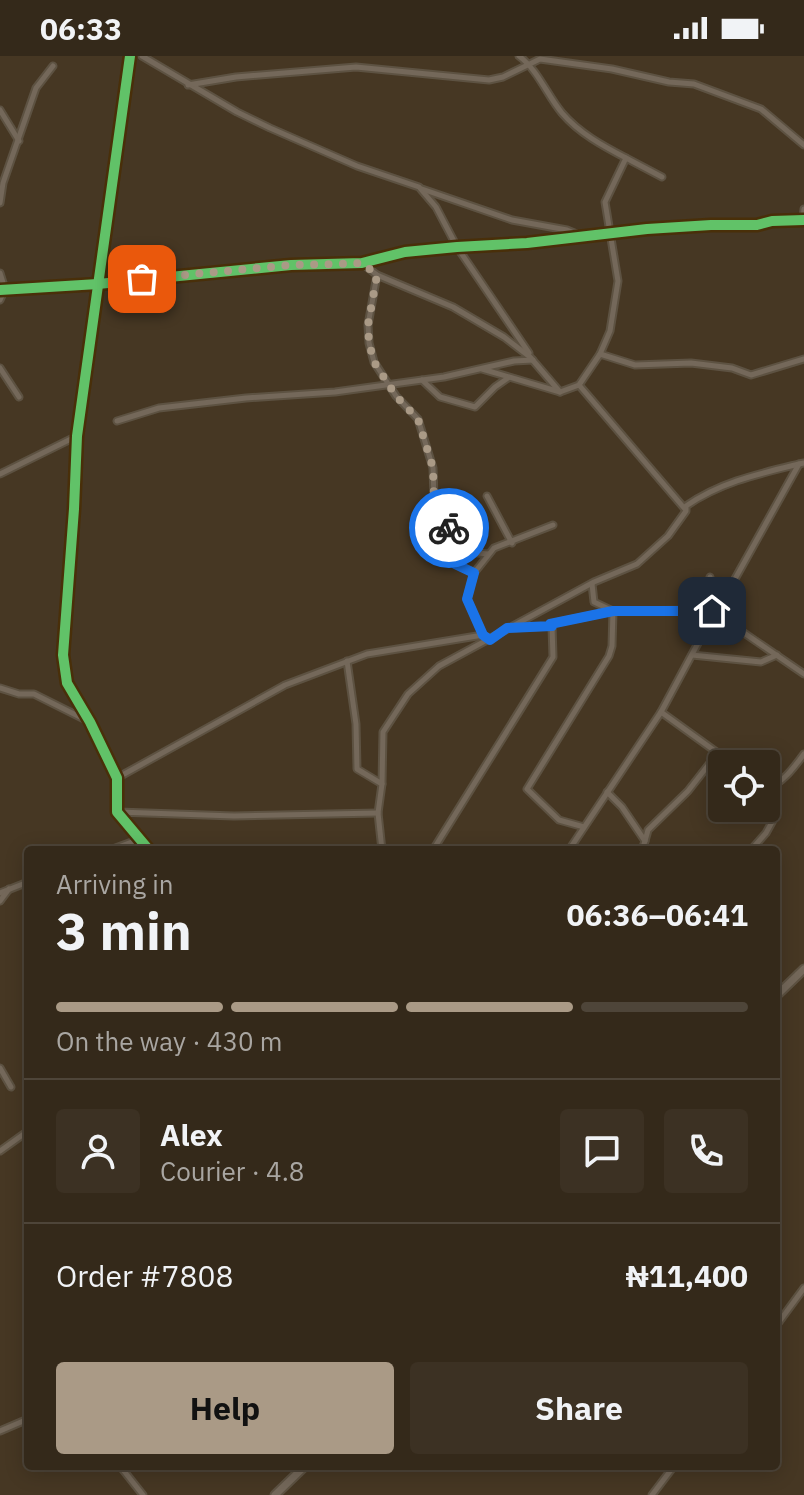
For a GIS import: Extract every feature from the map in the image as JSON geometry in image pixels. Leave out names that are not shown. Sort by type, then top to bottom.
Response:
[{"type":"street","points":[[130,56],[77,436],[63,655],[67,683],[117,778],[117,812],[146,846]]},
{"type":"street","points":[[142,56],[188,85],[270,128],[357,166],[512,220],[567,230],[582,236]]},
{"type":"street","points":[[519,56],[528,63],[563,114],[589,136],[662,177]]},
{"type":"street","points":[[188,85],[236,77],[356,67],[489,80],[503,77],[540,59],[705,86],[761,109],[804,145]]},
{"type":"street","points":[[0,203],[3,183],[36,88],[53,66]]},
{"type":"street","points":[[0,110],[19,142]]},
{"type":"street","points":[[481,369],[560,392],[579,385],[600,354],[610,331],[618,281],[605,202],[626,158]]},
{"type":"street","points":[[419,187],[436,207],[457,247],[533,360],[560,392]]},
{"type":"street","points":[[3,290],[291,265],[362,263],[405,252],[611,233],[711,225],[757,225],[787,219],[804,220],[804,209]]},
{"type":"street","points":[[362,263],[377,275],[453,307],[504,337],[533,360]]},
{"type":"street","points":[[0,273],[3,290],[0,300]]},
{"type":"street","points":[[377,275],[368,325],[374,362],[396,396],[418,419],[433,468],[434,498],[451,533],[455,564],[474,573]]},
{"type":"street","points":[[600,354],[635,365],[717,365],[751,375],[804,359]]},
{"type":"street","points":[[117,421],[159,408],[186,404],[335,392],[533,360]]},
{"type":"street","points":[[0,368],[19,397]]},
{"type":"street","points":[[422,380],[440,397],[475,407],[508,378]]},
{"type":"street","points":[[579,385],[686,511]]},
{"type":"street","points":[[0,474],[77,436]]},
{"type":"street","points":[[382,846],[378,813],[383,732],[408,694],[439,666],[592,584],[637,564],[668,536],[686,511],[686,506],[722,485],[802,463]]},
{"type":"street","points":[[707,610],[726,595],[802,463]]},
{"type":"street","points":[[487,496],[512,543]]},
{"type":"street","points":[[490,640],[483,635],[467,599],[474,573],[494,548],[553,525]]},
{"type":"street","points":[[451,533],[468,552],[488,554]]},
{"type":"street","points":[[572,846],[661,712],[704,632],[710,577]]},
{"type":"street","points":[[592,584],[594,602],[613,611]]},
{"type":"street","points":[[435,846],[553,657],[550,624],[613,611],[707,610],[804,674]]},
{"type":"street","points":[[585,827],[559,820],[527,789],[609,656],[613,611]]},
{"type":"street","points":[[507,628],[552,626]]},
{"type":"street","points":[[117,778],[285,685],[367,654],[483,635]]},
{"type":"street","points":[[691,655],[700,653],[761,662],[777,655]]},
{"type":"street","points":[[347,661],[356,724],[357,769],[382,784]]},
{"type":"street","points":[[0,688],[19,694],[34,694],[90,722]]},
{"type":"street","points":[[661,712],[712,750]]},
{"type":"street","points":[[780,782],[804,754]]},
{"type":"street","points":[[643,846],[648,830],[688,791],[708,765]]},
{"type":"street","points":[[607,792],[645,841]]},
{"type":"street","points":[[117,812],[234,816],[378,813]]},
{"type":"street","points":[[755,846],[772,822]]},
{"type":"street","points":[[124,846],[140,839]]},
{"type":"street","points":[[0,893],[24,883]]},
{"type":"street","points":[[0,901],[9,889]]},
{"type":"street","points":[[780,992],[804,969]]},
{"type":"street","points":[[0,1068],[11,1087]]},
{"type":"street","points":[[0,1151],[24,1134]]},
{"type":"street","points":[[780,1321],[804,1288]]},
{"type":"street","points":[[0,1431],[24,1421]]},
{"type":"street","points":[[123,1470],[143,1495]]},
{"type":"street","points":[[275,1495],[301,1470]]},
{"type":"street","points":[[652,1495],[671,1470]]},
{"type":"cycle path","points":[[130,56],[77,436],[63,655],[67,683],[117,778],[117,812],[146,846]]},
{"type":"cycle path","points":[[0,290],[98,284],[291,265],[362,263],[405,252],[527,243],[647,229],[804,220]]},
{"type":"way so far","points":[[142,279],[291,265],[362,263],[377,275],[368,325],[374,362],[396,396],[418,419],[433,468],[434,498],[449,528]]},
{"type":"route","points":[[449,528],[455,564],[474,573],[467,599],[483,635],[490,640],[507,628],[552,626],[550,624],[613,611],[712,611]]}]
